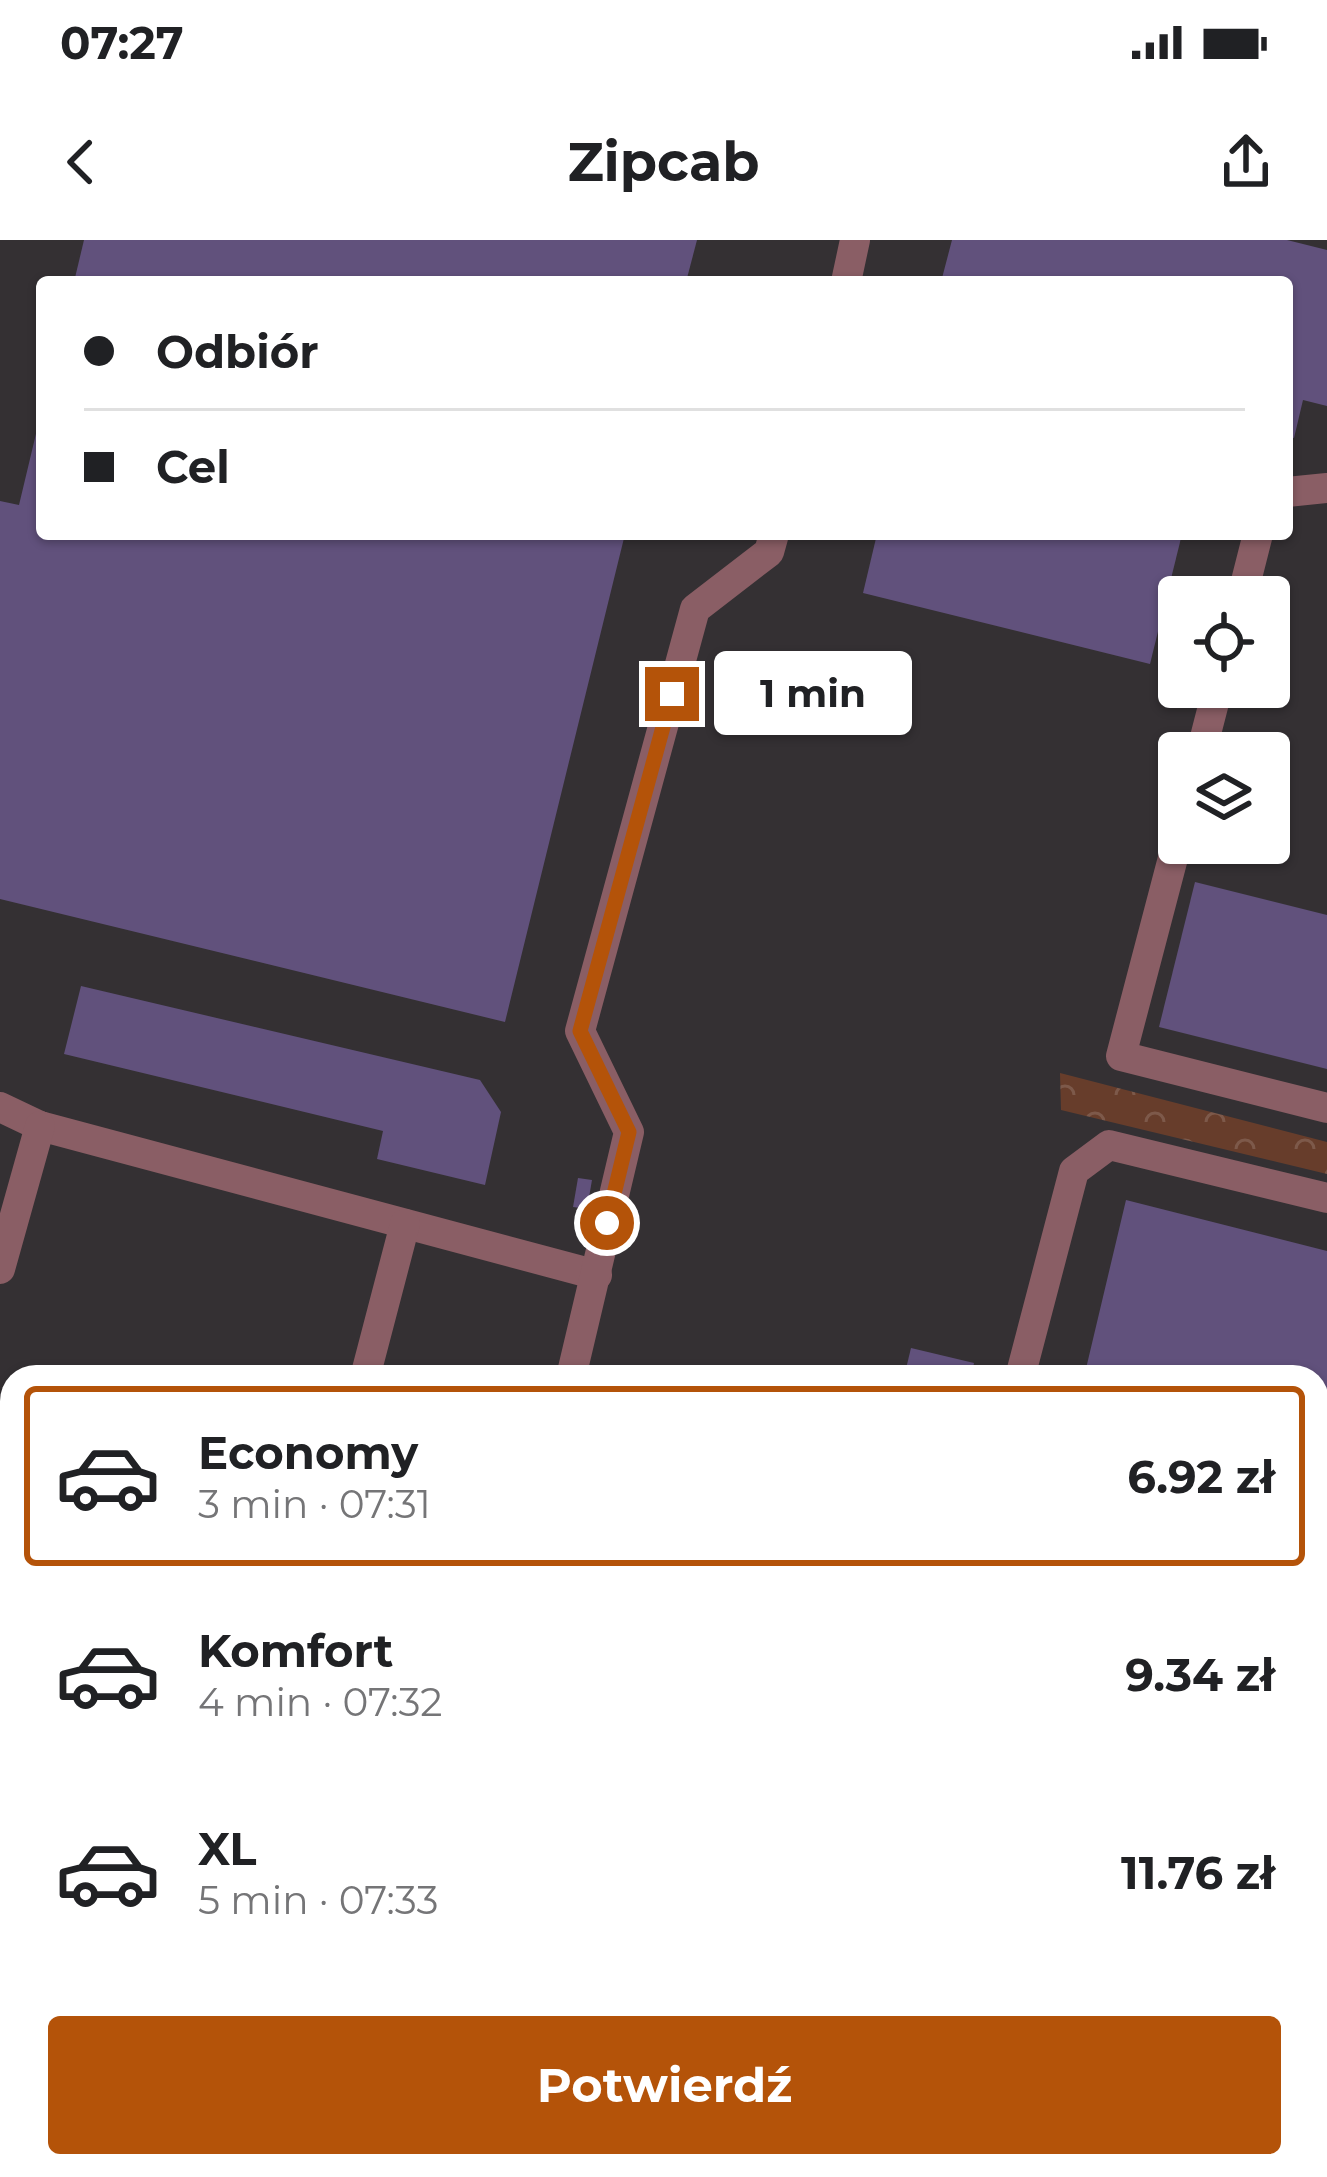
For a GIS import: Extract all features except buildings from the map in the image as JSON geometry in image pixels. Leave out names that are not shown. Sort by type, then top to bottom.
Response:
[{"type":"street","points":[[847,276],[855,240]]},
{"type":"street","points":[[1293,491],[1327,488]]},
{"type":"street","points":[[574,1365],[629,1132],[580,1031],[695,609],[769,552],[772,540]]},
{"type":"street","points":[[1247,576],[1256,540]]},
{"type":"street","points":[[1171,864],[1120,1056],[1327,1108]]},
{"type":"street","points":[[0,1107],[40,1126],[597,1275]]},
{"type":"street","points":[[0,1268],[40,1126]]},
{"type":"street","points":[[1023,1365],[1074,1171],[1109,1144],[1327,1198]]},
{"type":"street","points":[[368,1365],[405,1224]]},
{"type":"green space","points":[[1060,1073],[1327,1142],[1327,1174],[1061,1110]]},
{"type":"route","points":[[607,1223],[629,1132],[580,1031],[672,694]]}]
